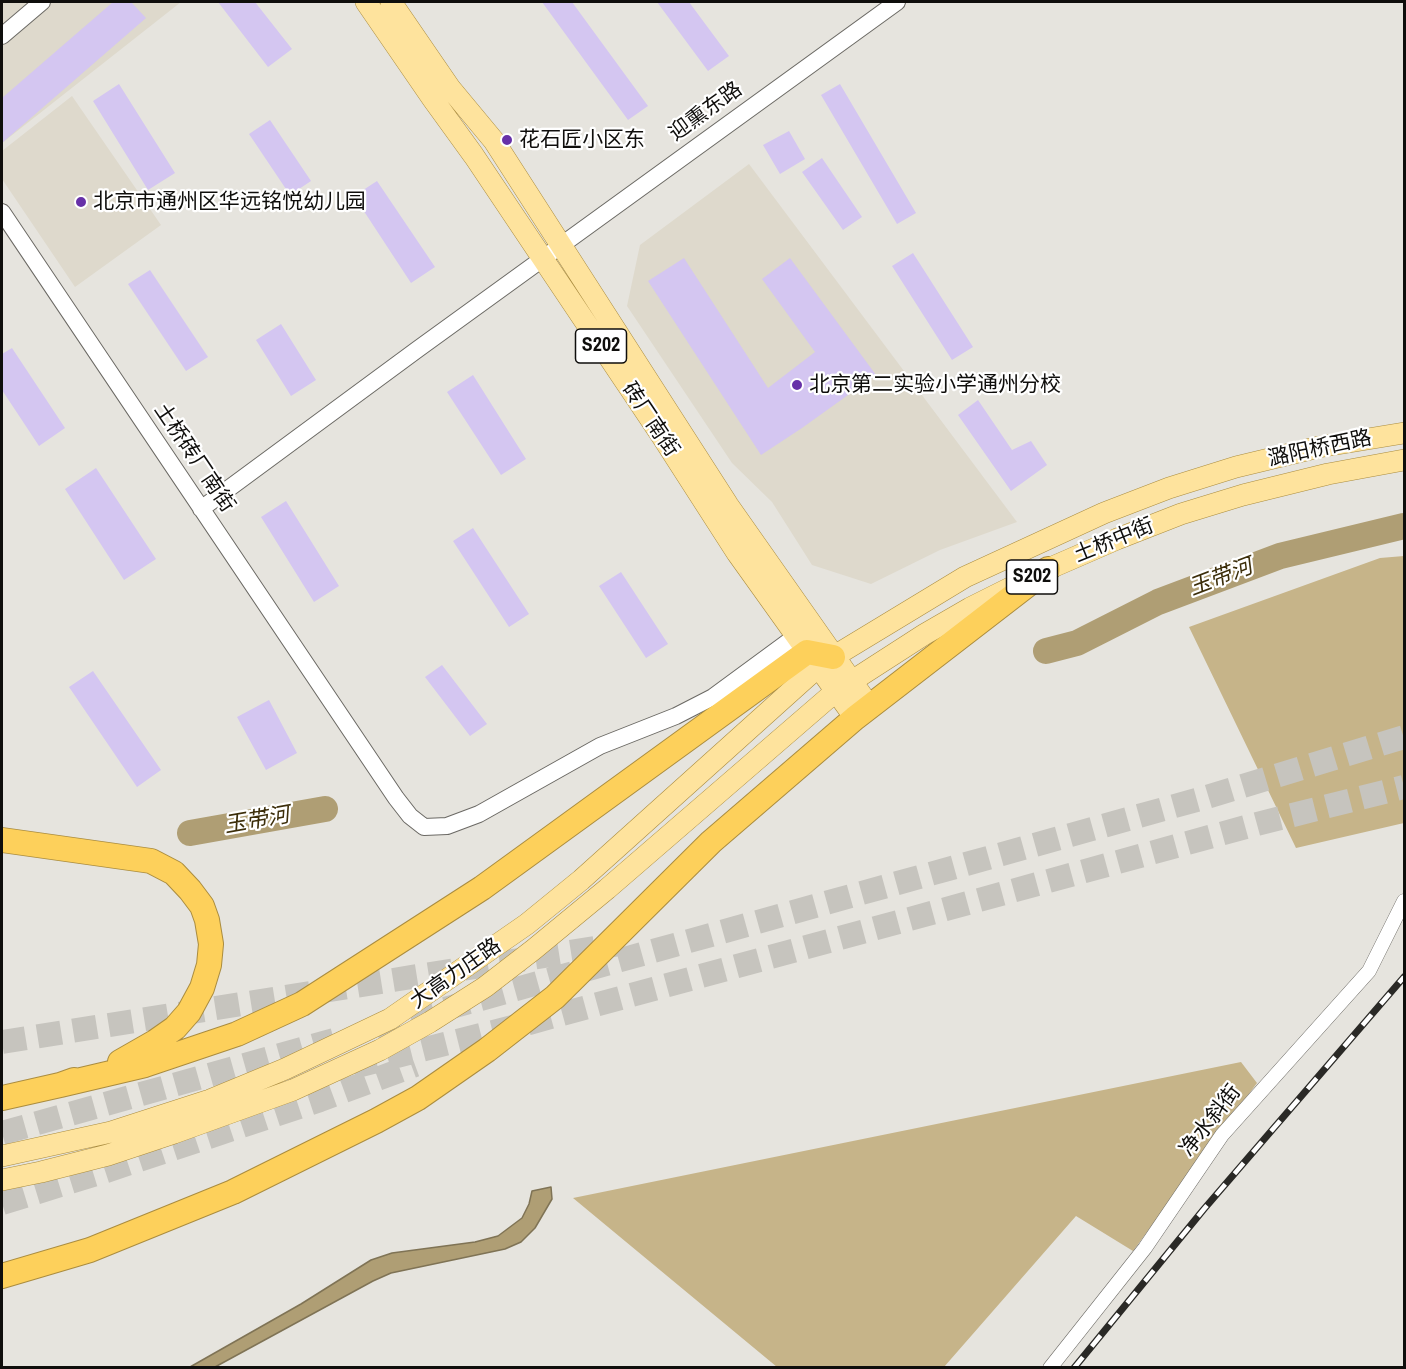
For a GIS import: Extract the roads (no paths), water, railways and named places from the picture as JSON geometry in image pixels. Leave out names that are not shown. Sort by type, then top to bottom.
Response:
[{"type":"highway","points":[[2,1276],[90,1250],[233,1192],[418,1098],[487,1050],[555,997],[711,842],[862,712],[1048,569]]},
{"type":"highway","points":[[2,1098],[145,1065],[237,1034],[302,1004],[482,888],[814,653]]},
{"type":"highway","points":[[2,840],[151,861],[174,873],[202,906],[207,920],[211,944],[209,965],[202,988],[189,1012],[168,1033],[126,1059],[60,1085]]},
{"type":"main road","name":"砖厂南街","points":[[366,2],[474,156],[661,435],[737,553],[862,712]]},
{"type":"main road","name":"砖厂南街","points":[[391,2],[450,88],[494,141],[722,495],[814,653]]},
{"type":"main road","name":"潞阳桥西路","points":[[814,653],[965,577],[1104,513],[1169,488],[1236,467],[1319,447],[1404,433]]},
{"type":"main road","name":"潞阳桥西路","points":[[1243,495],[1328,474],[1404,460]]},
{"type":"main road","name":"土桥中街","points":[[843,686],[961,614],[1048,569],[1138,530],[1243,495]]},
{"type":"main road","name":"大高力庄路","points":[[2,1156],[111,1132],[210,1100],[285,1069],[390,1019],[527,924],[582,880],[814,653]]},
{"type":"main road","name":"大高力庄路","points":[[2,1180],[108,1155],[282,1094],[380,1050],[430,1022],[485,987],[533,950],[843,686]]},
{"type":"street","points":[[2,36],[42,2]]},
{"type":"street","name":"迎熏东路","points":[[201,509],[561,246],[874,8],[897,2]]},
{"type":"street","name":"土桥砖厂南街","points":[[2,212],[410,816],[424,827],[447,826],[479,813],[600,746],[676,716],[713,697],[814,653]]},
{"type":"street","name":"净水斜街","points":[[1050,1368],[1145,1248],[1222,1135],[1369,971],[1404,901]]},
{"type":"waterway","name":"玉带河","points":[[1046,651],[1077,643],[1158,602],[1280,556],[1404,526]]},
{"type":"waterway","name":"玉带河","points":[[190,833],[325,809]]},
{"type":"tunnel","points":[[376,1028],[1200,799],[1404,737]]},
{"type":"tunnel","points":[[353,1067],[529,1023],[1257,824],[1404,787]]},
{"type":"tunnel","points":[[2,1042],[620,944]]},
{"type":"tunnel","points":[[2,1133],[334,1040]]},
{"type":"tunnel","points":[[2,1203],[320,1100],[415,1065]]},
{"type":"railway","points":[[1074,1368],[1204,1209],[1404,977]]},
{"type":"place","name":"花石匠小区东","points":[[507,140]]},
{"type":"place","name":"北京市通州区华远铭悦幼儿园","points":[[81,202]]},
{"type":"place","name":"北京第二实验小学通州分校","points":[[797,385]]}]
